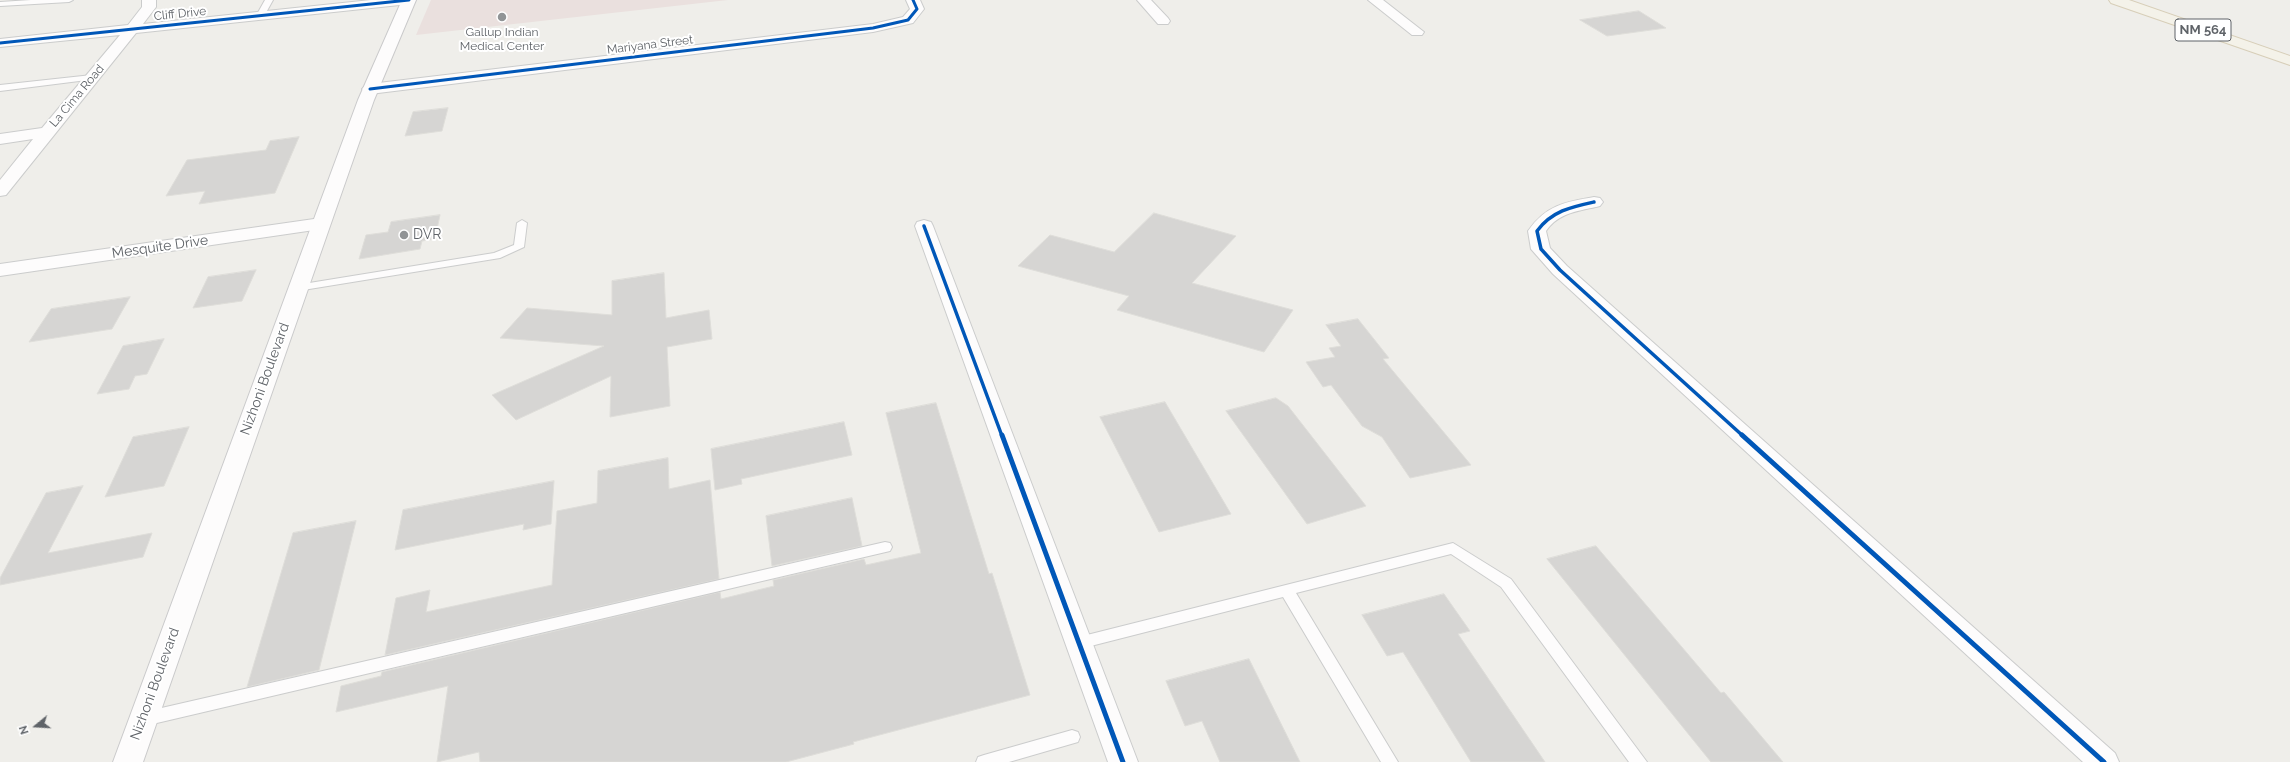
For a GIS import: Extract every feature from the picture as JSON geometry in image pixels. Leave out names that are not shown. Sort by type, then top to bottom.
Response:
[{"type":"main road","name":"NM 564","points":[[2116,0],[2290,61]]},
{"type":"street","name":"La Cima Road","points":[[0,191],[45,133],[132,29],[149,7],[149,0]]},
{"type":"street","name":"Cliff Drive","points":[[0,43],[409,0]]},
{"type":"street","name":"Nizhoni Boulevard","points":[[128,762],[370,89],[409,0]]},
{"type":"street","name":"Mariyana Street","points":[[370,89],[872,28],[908,20],[917,9],[913,0]]},
{"type":"street","points":[[1144,0],[1162,21]]},
{"type":"street","points":[[1375,0],[1417,32]]},
{"type":"street","points":[[0,139],[45,133]]},
{"type":"street","points":[[1594,202],[1559,210],[1544,219],[1537,232],[1541,249],[1566,275],[2104,762]]},
{"type":"street","name":"Mesquite Drive","points":[[0,270],[321,224]]},
{"type":"street","points":[[924,226],[1123,762]]},
{"type":"lane","points":[[0,4],[69,0]]},
{"type":"lane","points":[[260,16],[269,0]]},
{"type":"lane","points":[[0,88],[92,77]]},
{"type":"lane","points":[[298,288],[496,256],[519,247],[522,223]]},
{"type":"lane","points":[[143,719],[885,547]]},
{"type":"lane","points":[[1079,643],[1453,548],[1506,583],[1639,762]]},
{"type":"lane","points":[[1287,590],[1390,762]]},
{"type":"lane","points":[[984,762],[1072,737]]},
{"type":"shaded area","name":"Gallup Indian Medical Center","points":[[431,0],[728,0],[416,35]]},
{"type":"building","points":[[1639,11],[1666,28],[1607,36],[1580,20]]},
{"type":"building","points":[[448,108],[442,131],[405,136],[413,112]]},
{"type":"building","points":[[299,137],[275,193],[199,204],[205,191],[166,196],[187,160],[266,150],[270,141]]},
{"type":"building","points":[[1154,213],[1236,236],[1192,283],[1293,310],[1264,352],[1117,310],[1129,296],[1018,266],[1050,235],[1114,252]]},
{"type":"building","points":[[440,215],[435,239],[422,241],[420,249],[359,259],[366,235],[388,232],[391,222]]},
{"type":"building","points":[[256,270],[242,301],[193,308],[208,277]]},
{"type":"building","points":[[664,273],[666,318],[709,310],[712,339],[667,347],[670,406],[610,417],[611,376],[516,420],[492,395],[604,346],[500,338],[527,308],[612,315],[612,281]]},
{"type":"building","points":[[130,297],[112,329],[29,342],[51,309]]},
{"type":"building","points":[[1358,319],[1389,358],[1383,359],[1471,465],[1410,478],[1382,437],[1362,426],[1331,385],[1323,387],[1306,362],[1335,357],[1329,348],[1341,346],[1326,325]]},
{"type":"building","points":[[164,339],[147,374],[135,376],[129,389],[97,394],[123,346]]},
{"type":"building","points":[[1276,398],[1288,406],[1366,506],[1307,524],[1226,411]]},
{"type":"building","points":[[1165,402],[1231,514],[1159,532],[1100,417]]},
{"type":"building","points":[[936,403],[989,574],[992,573],[1030,695],[853,742],[854,744],[786,762],[480,762],[479,752],[437,762],[448,686],[336,712],[341,686],[381,676],[382,672],[720,592],[721,599],[774,586],[773,580],[864,559],[866,565],[921,553],[886,413]]},
{"type":"building","points":[[844,422],[852,455],[741,479],[742,484],[715,490],[711,449]]},
{"type":"building","points":[[189,427],[164,486],[105,497],[133,437]]},
{"type":"building","points":[[668,458],[669,489],[710,480],[719,579],[385,655],[396,598],[430,590],[426,612],[552,585],[557,511],[597,503],[598,471]]},
{"type":"building","points":[[554,481],[551,524],[523,530],[524,524],[395,550],[403,510]]},
{"type":"building","points":[[83,486],[48,553],[152,533],[143,557],[0,585],[0,578],[46,493]]},
{"type":"building","points":[[852,498],[862,546],[772,566],[766,516]]},
{"type":"building","points":[[356,521],[319,670],[247,687],[293,533]]},
{"type":"building","points":[[1596,546],[1721,693],[1724,692],[1783,762],[1711,762],[1547,559]]},
{"type":"building","points":[[1444,594],[1470,631],[1458,634],[1545,762],[1471,762],[1403,652],[1387,656],[1362,615]]},
{"type":"building","points":[[1249,659],[1300,762],[1220,762],[1202,721],[1185,726],[1166,681]]},
{"type":"cycle path","points":[[0,43],[409,0]]},
{"type":"cycle path","points":[[370,89],[873,28],[908,20],[917,9],[913,0]]},
{"type":"cycle path","points":[[1594,202],[1569,207],[1555,213],[1548,217],[1537,231],[1541,249],[1560,270],[2104,762]]},
{"type":"cycle path","points":[[924,226],[1123,762]]},
{"type":"place","name":"Gallup Indian Medical Center","points":[[502,17]]},
{"type":"place","name":"DVR","points":[[404,235]]}]
